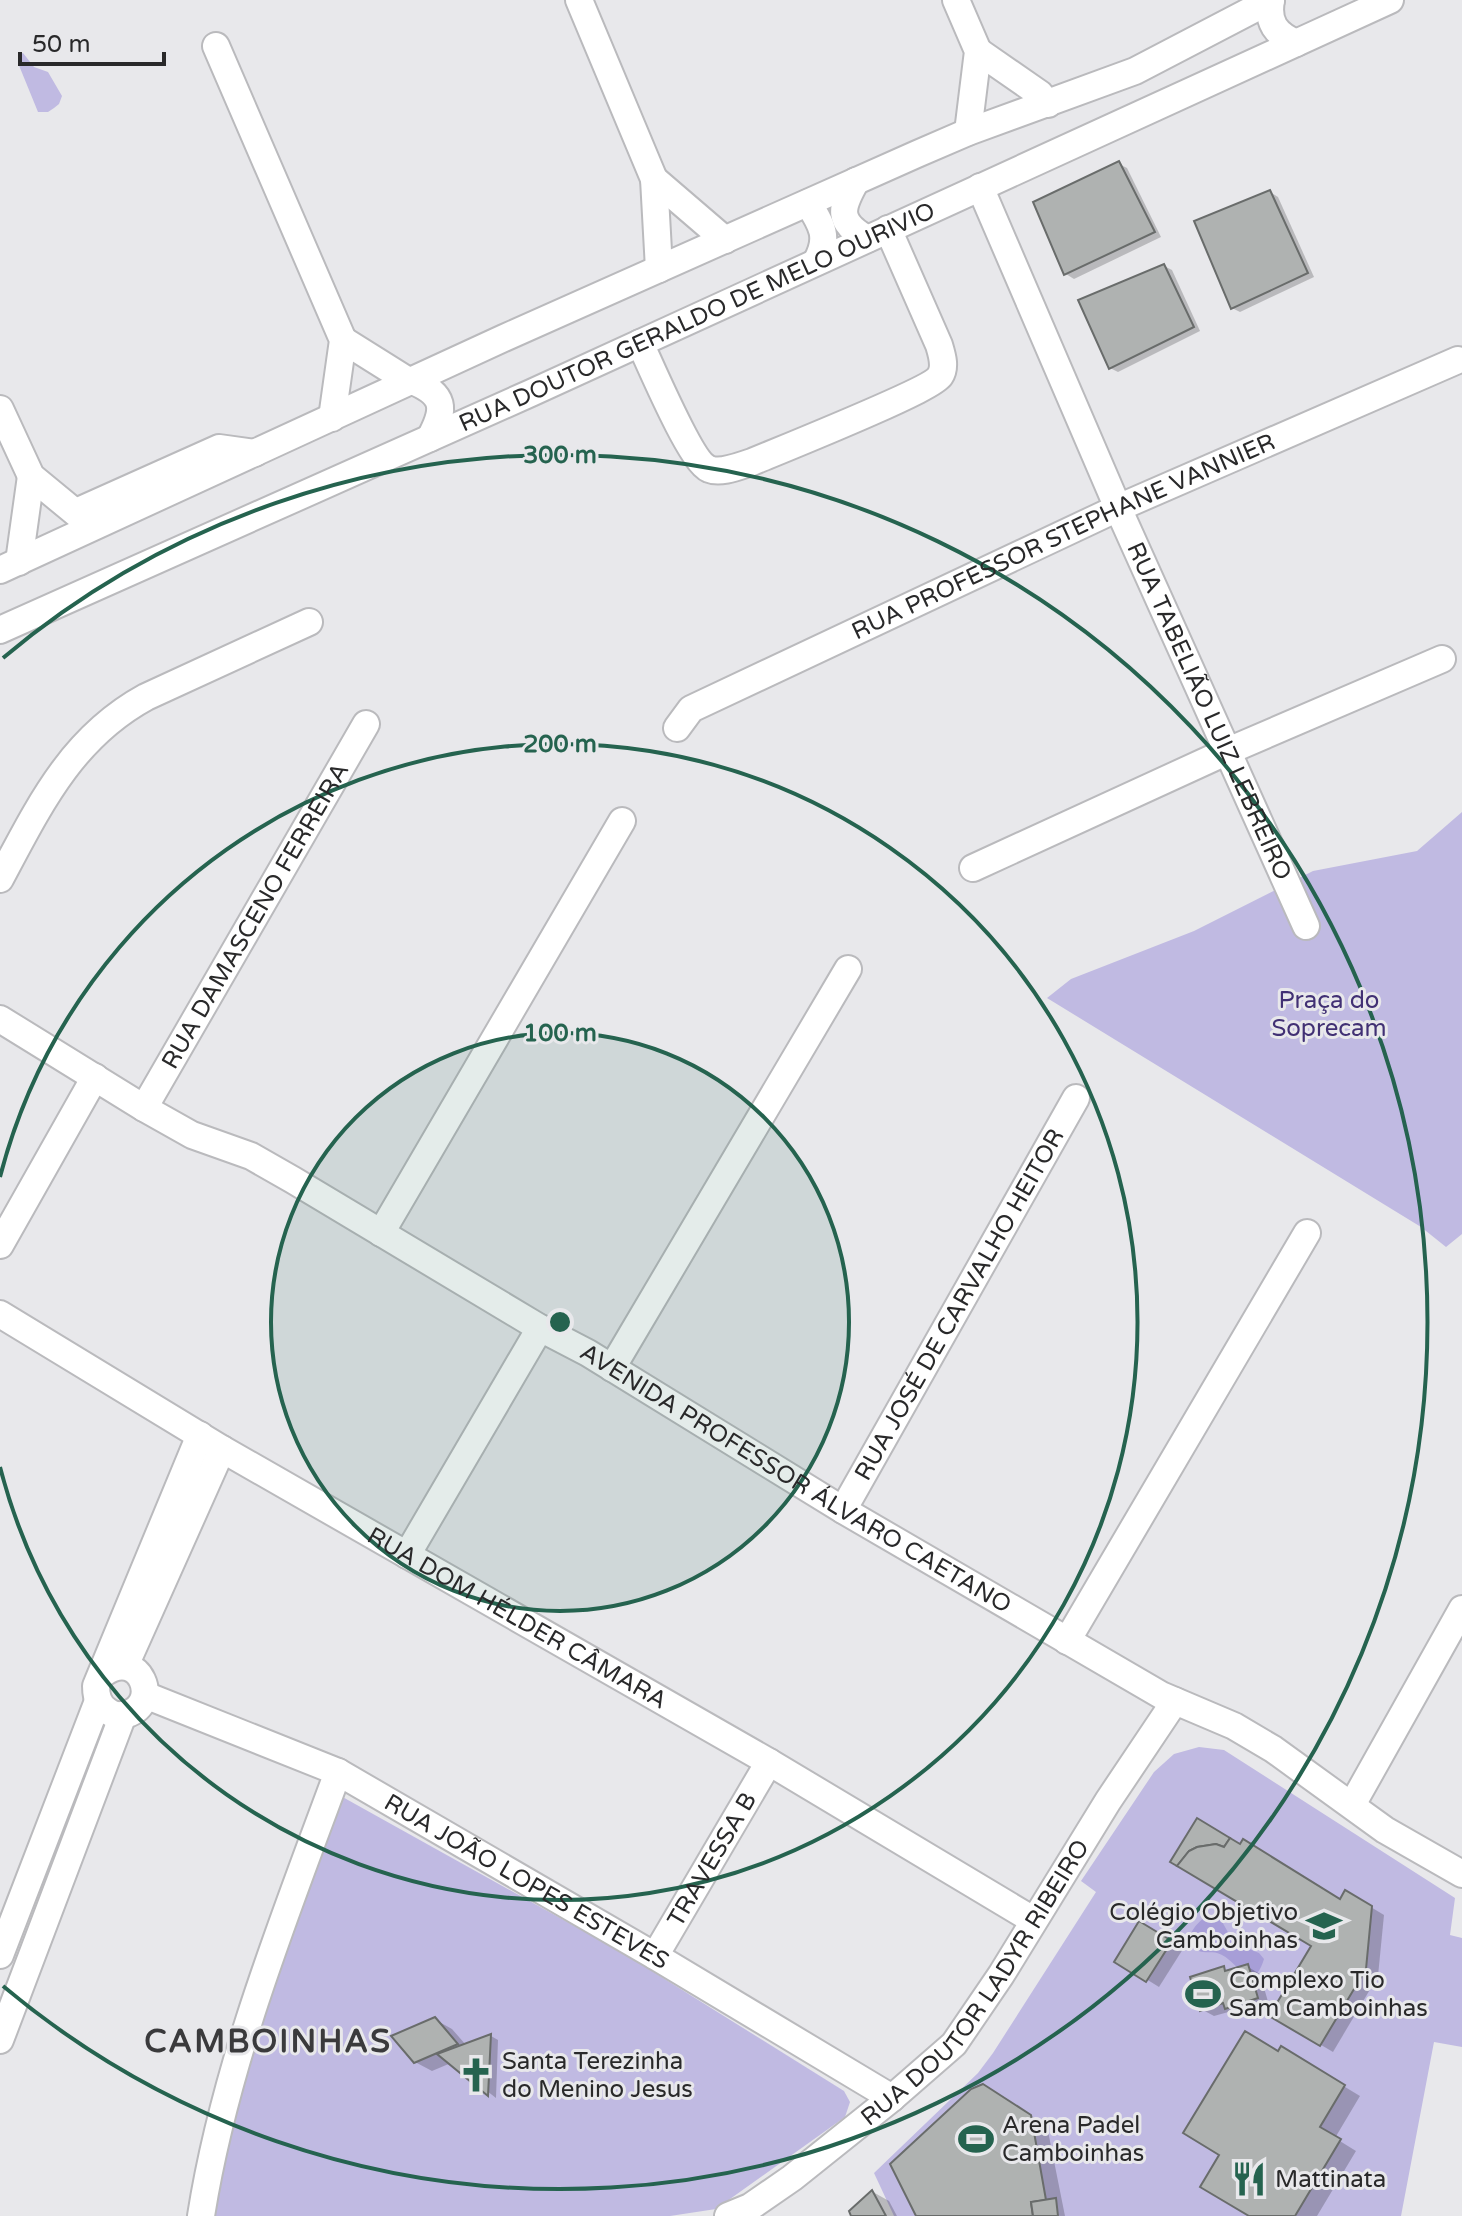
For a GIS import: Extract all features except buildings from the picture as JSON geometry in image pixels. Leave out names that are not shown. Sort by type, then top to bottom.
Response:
[{"type":"street","points":[[579,0],[654,179],[659,269]]},
{"type":"street","points":[[956,0],[978,51],[968,132]]},
{"type":"street","points":[[1271,0],[1270,19],[1274,26],[1283,37],[1296,43]]},
{"type":"street","points":[[9,566],[85,520],[255,453],[504,338],[968,132],[1135,71],[1271,0]]},
{"type":"street","name":"RUA DOUTOR GERALDO DE MELO OURIVIO","points":[[0,630],[531,393],[1390,0]]},
{"type":"street","points":[[216,46],[343,340],[332,418]]},
{"type":"street","points":[[978,51],[1040,94],[1048,104]]},
{"type":"street","points":[[654,179],[725,240]]},
{"type":"street","points":[[640,343],[689,444],[701,464],[710,470],[730,469],[752,462],[937,380],[943,368],[939,345],[878,234],[853,230],[845,218],[843,203],[856,181]]},
{"type":"street","name":"RUA TABELIÃO LUIZ LEBREIRO","points":[[980,187],[1118,508],[1306,926]]},
{"type":"street","points":[[808,203],[819,221],[825,242],[816,262]]},
{"type":"street","points":[[343,340],[434,393],[442,412],[430,438]]},
{"type":"street","name":"RUA PROFESSOR STEPHANE VANNIER","points":[[677,728],[691,709],[1118,508],[1458,360]]},
{"type":"street","points":[[0,409],[31,476],[85,520]]},
{"type":"street","points":[[9,566],[31,476]]},
{"type":"street","points":[[0,879],[48,792],[75,753],[120,711],[309,622]]},
{"type":"street","points":[[973,868],[1228,751],[1442,659]]},
{"type":"street","name":"RUA DAMASCENO FERREIRA","points":[[144,1108],[366,724]]},
{"type":"street","points":[[381,1233],[622,821]]},
{"type":"street","points":[[612,1368],[848,969]]},
{"type":"street","name":"AVENIDA PROFESSOR ÁLVARO CAETANO","points":[[0,1019],[192,1135],[251,1156],[1067,1641],[1175,1701],[1234,1726],[1385,1830],[1462,1874]]},
{"type":"street","points":[[0,1245],[95,1077]]},
{"type":"street","name":"RUA JOSÉ DE CARVALHO HEITOR","points":[[843,1510],[1076,1098]]},
{"type":"street","points":[[1067,1641],[1307,1233]]},
{"type":"street","name":"RUA DOM HÉLDER CÂMARA","points":[[0,1314],[211,1442],[769,1762],[1033,1920]]},
{"type":"street","points":[[407,1555],[540,1328]]},
{"type":"street","points":[[0,1955],[98,1701],[96,1686],[114,1669],[211,1442]]},
{"type":"street","points":[[1352,1805],[1462,1609]]},
{"type":"street","points":[[98,1701],[108,1712],[123,1715],[137,1709],[145,1695],[143,1680],[132,1669],[114,1669]]},
{"type":"street","name":"RUA JOÃO LOPES ESTEVES","points":[[145,1695],[338,1772],[892,2098]]},
{"type":"street","name":"RUA DOUTOR LADYR RIBEIRO","points":[[743,2213],[892,2098],[954,2044],[1175,1701]]},
{"type":"street","points":[[0,2040],[123,1715]]},
{"type":"street","name":"TRAVESSA B","points":[[655,1956],[769,1762]]},
{"type":"street","points":[[201,2216],[213,2154],[266,1968],[338,1772]]},
{"type":"green space","points":[[23,53],[34,67],[48,72],[62,96],[59,104],[48,112],[38,112],[18,63],[18,56]]},
{"type":"green space","name":"Praça do Soprecam","points":[[1462,812],[1462,1234],[1446,1247],[1421,1227],[1047,998],[1071,979],[1194,931],[1313,871],[1417,851]]},
{"type":"green space","name":"Complexo Tio Sam Camboinhas","points":[[1199,1747],[1224,1750],[1455,1898],[1450,1935],[1462,1938],[1462,2047],[1434,2042],[1401,2216],[894,2216],[874,2173],[978,2073],[1096,1892],[1081,1881],[1154,1772],[1174,1754]]},
{"type":"green space","points":[[330,1790],[623,1953],[844,2091],[850,2102],[845,2117],[716,2209],[670,2216],[213,2216],[251,2008]]},
{"type":"shaded area","points":[[1208,1915],[1220,1918],[1234,1943],[1259,1953],[1264,1959],[1255,1975],[1244,1973],[1219,1954],[1203,1952],[1191,1945],[1190,1935]]},
{"type":"place","name":"Colégio Objetivo Camboinhas","points":[[1324,1926]]},
{"type":"place","name":"Complexo Tio Sam Camboinhas","points":[[1203,1994]]},
{"type":"place","name":"Santa Terezinha do Menino Jesus","points":[[476,2075]]},
{"type":"place","name":"Arena Padel Camboinhas","points":[[976,2139]]},
{"type":"place","name":"Mattinata","points":[[1249,2179]]},
{"type":"district","name":"CAMBOINHAS","points":[[268,2042]]}]
